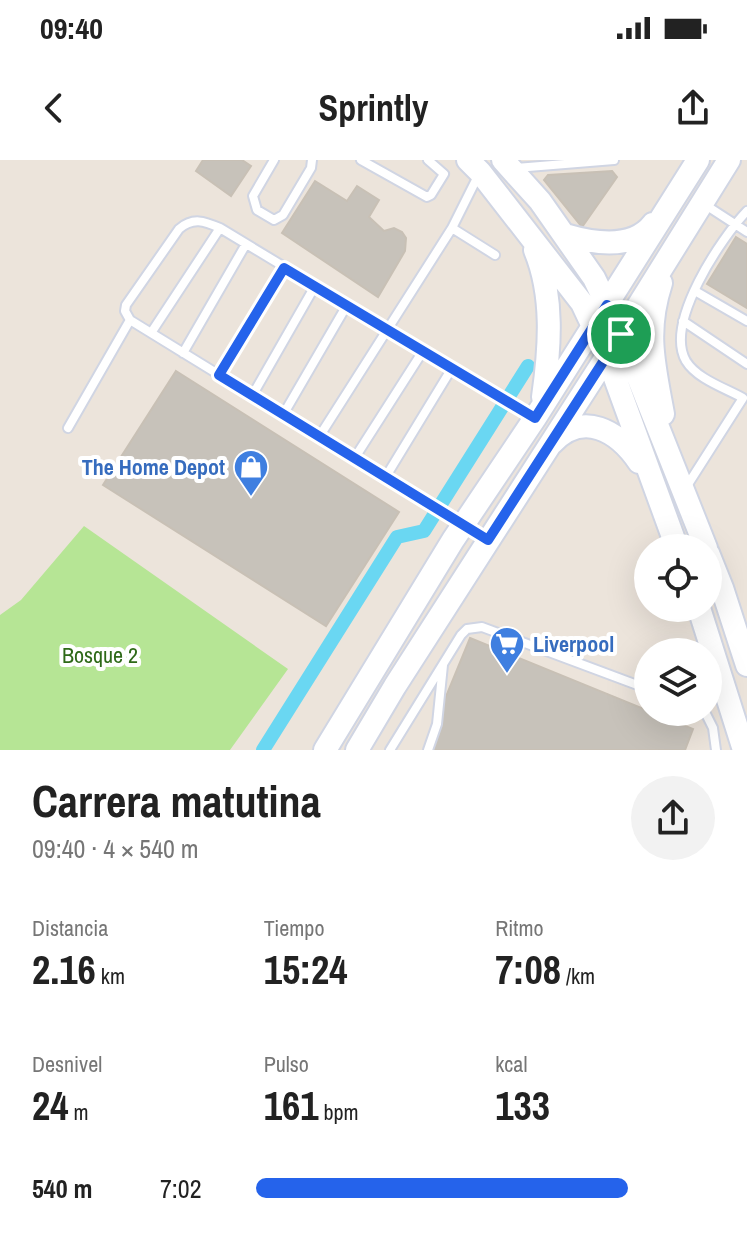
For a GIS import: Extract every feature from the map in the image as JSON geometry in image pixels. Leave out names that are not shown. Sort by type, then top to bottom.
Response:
[{"type":"main road","points":[[325,750],[455,522],[593,327],[698,160]]},
{"type":"main road","points":[[357,750],[729,160]]},
{"type":"main road","points":[[507,164],[585,263],[607,305],[700,534]]},
{"type":"main road","points":[[474,166],[577,295],[607,356],[672,534]]},
{"type":"main road","points":[[565,235],[586,241],[632,239],[647,232],[678,191]]},
{"type":"main road","points":[[527,230],[540,264],[549,331],[532,411]]},
{"type":"main road","points":[[666,260],[652,314],[651,342],[671,463]]},
{"type":"main road","points":[[543,453],[566,432],[578,427],[603,429],[630,449],[660,502]]},
{"type":"main road","points":[[722,592],[746,660]]},
{"type":"main road","points":[[703,622],[744,750]]},
{"type":"lane","points":[[274,160],[253,196],[257,210],[274,220],[283,215],[311,168],[312,160]]},
{"type":"lane","points":[[361,160],[427,197],[444,177],[443,164],[428,160]]},
{"type":"lane","points":[[507,164],[614,160]]},
{"type":"lane","points":[[319,437],[452,228],[474,166]]},
{"type":"lane","points":[[702,203],[747,232]]},
{"type":"lane","points":[[683,493],[745,395],[696,372],[685,359],[682,340],[683,321],[695,291],[735,224],[747,211]]},
{"type":"lane","points":[[488,540],[130,320],[125,311],[126,305],[179,229],[196,220],[220,228],[423,351],[532,411]]},
{"type":"lane","points":[[151,333],[220,228]]},
{"type":"lane","points":[[452,228],[495,255]]},
{"type":"lane","points":[[183,353],[246,244]]},
{"type":"lane","points":[[219,375],[284,268]]},
{"type":"lane","points":[[252,396],[315,286]]},
{"type":"lane","points":[[695,291],[747,321]]},
{"type":"lane","points":[[283,415],[347,305]]},
{"type":"lane","points":[[68,428],[130,320]]},
{"type":"lane","points":[[683,321],[747,364]]},
{"type":"lane","points":[[354,459],[423,351]]},
{"type":"lane","points":[[385,478],[452,368]]},
{"type":"lane","points":[[390,750],[467,629],[482,627],[634,684]]},
{"type":"lane","points":[[428,750],[437,724],[443,663]]},
{"type":"lane","points":[[712,726],[716,750]]},
{"type":"green space","name":"Bosque 2","points":[[84,526],[288,669],[230,750],[0,750],[0,615],[21,600]]},
{"type":"building","points":[[203,160],[242,160],[251,166],[231,196],[196,171]]},
{"type":"building","points":[[612,171],[617,177],[582,227],[544,180],[548,175]]},
{"type":"building","points":[[315,181],[347,201],[357,186],[379,200],[369,217],[384,231],[394,228],[406,238],[405,251],[378,297],[282,233]]},
{"type":"building","points":[[736,237],[747,244],[747,308],[707,284]]},
{"type":"building","name":"The Home Depot","points":[[176,371],[399,512],[326,626],[103,485]]},
{"type":"building","name":"Liverpool","points":[[470,638],[634,705],[634,726],[686,726],[693,729],[685,750],[424,750]]},
{"type":"waterway","points":[[263,750],[397,537],[424,531],[528,366]]},
{"type":"place","name":"The Home Depot","points":[[251,498]]},
{"type":"place","name":"Liverpool","points":[[507,675]]},
{"type":"route","points":[[284,268],[535,418],[607,305],[621,334],[488,540],[219,375],[284,268]]}]
